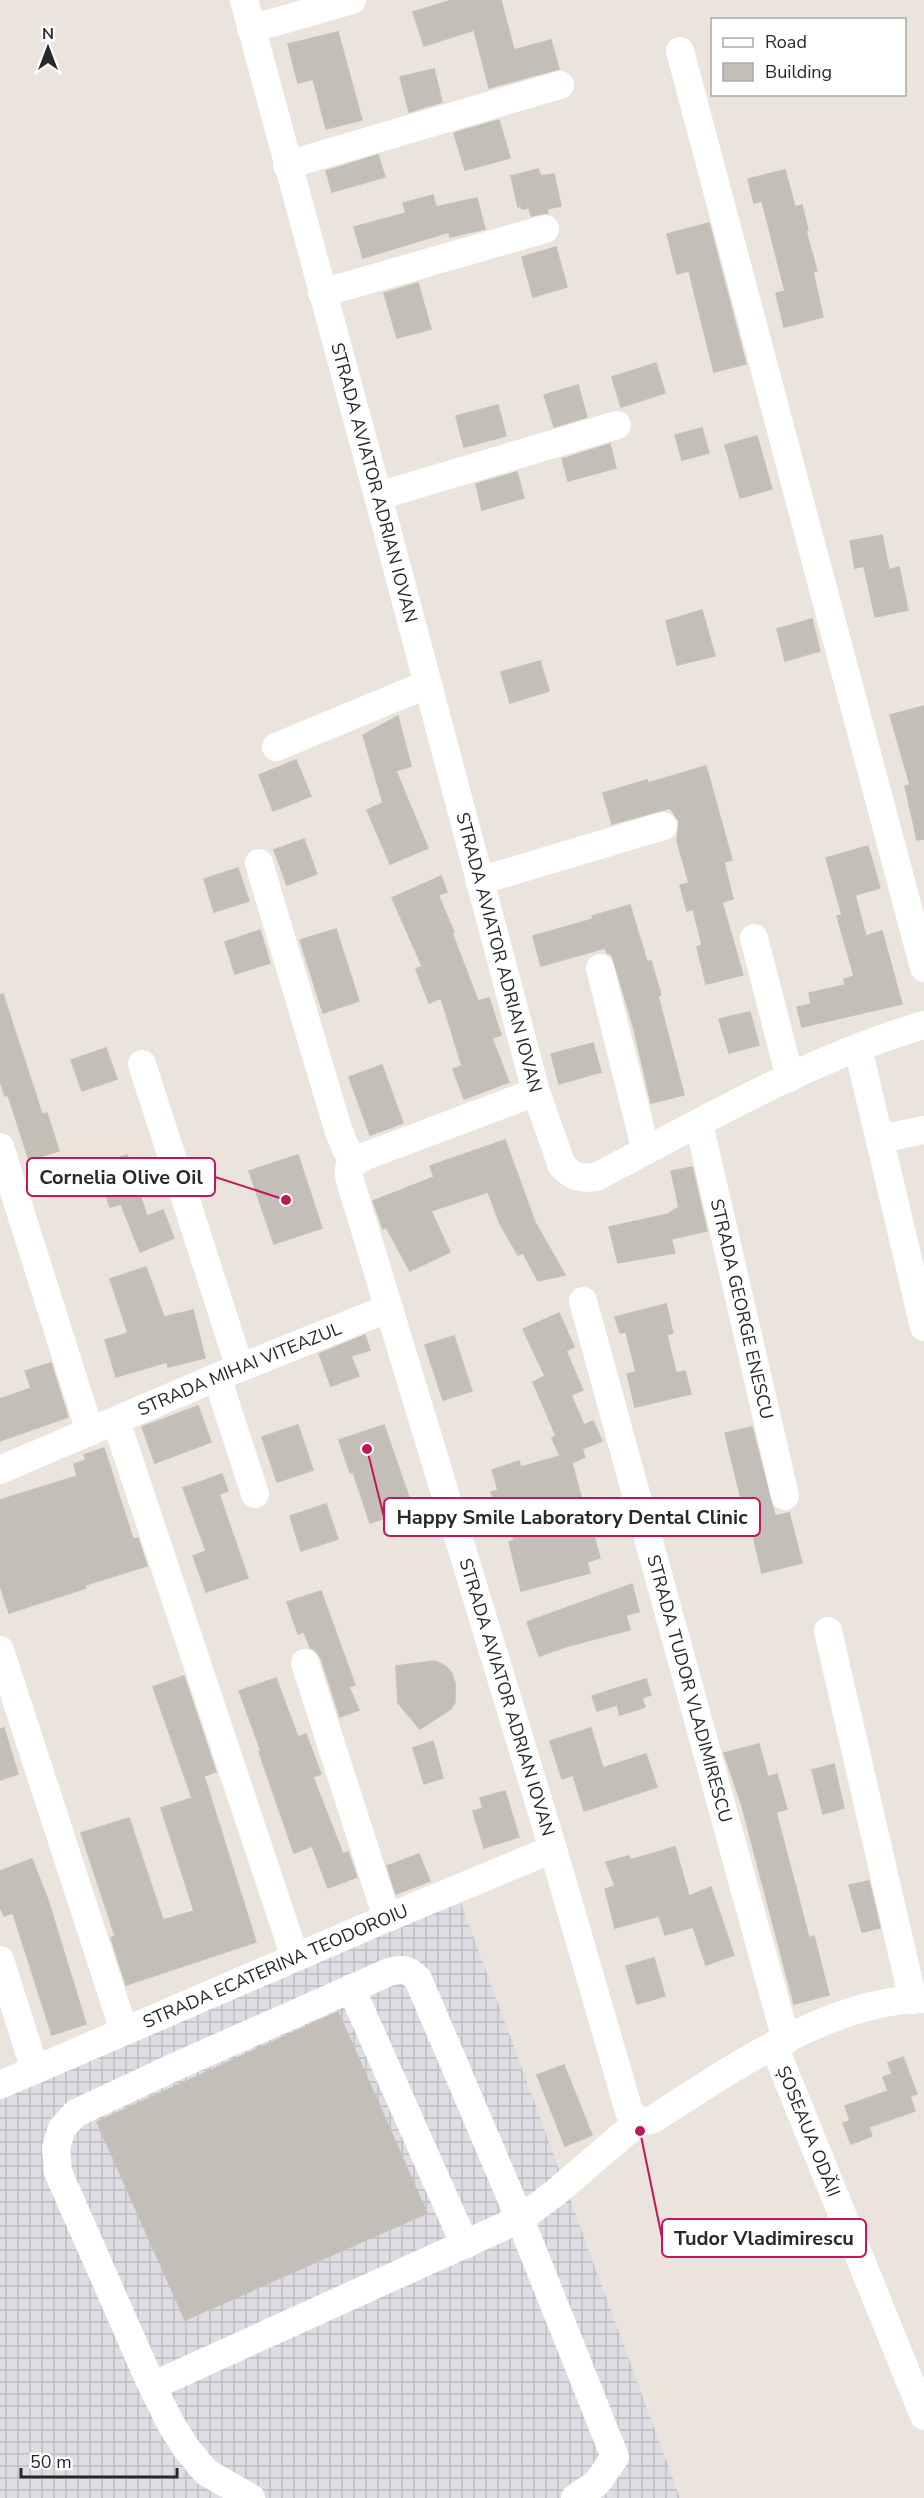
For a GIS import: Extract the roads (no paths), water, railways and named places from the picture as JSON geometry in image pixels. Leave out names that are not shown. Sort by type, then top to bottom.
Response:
[{"type":"street","name":"STRADA AVIATOR ADRIAN IOVAN","points":[[243,0],[378,496],[536,1092],[355,1161],[349,1167],[351,1187],[553,1849],[629,2111],[638,2122]]},
{"type":"street","points":[[251,29],[352,0]]},
{"type":"street","points":[[680,51],[924,968]]},
{"type":"street","points":[[287,165],[560,85]]},
{"type":"street","points":[[322,293],[545,229]]},
{"type":"street","points":[[378,496],[617,425]]},
{"type":"street","points":[[276,747],[428,684]]},
{"type":"street","points":[[479,881],[663,825]]},
{"type":"street","points":[[259,863],[338,1129],[346,1149],[355,1161]]},
{"type":"street","points":[[754,938],[790,1078]]},
{"type":"street","points":[[600,968],[646,1151]]},
{"type":"street","points":[[536,1092],[562,1166],[571,1175],[596,1178],[790,1078],[858,1048],[924,1025]]},
{"type":"street","points":[[858,1048],[923,1320]]},
{"type":"street","points":[[142,1064],[228,1373],[255,1494]]},
{"type":"street","name":"STRADA GEORGE ENESCU","points":[[699,1124],[785,1496]]},
{"type":"street","points":[[880,1139],[924,1130]]},
{"type":"street","points":[[0,1147],[90,1432]]},
{"type":"street","name":"STRADA TUDOR VLADIMIRESCU","points":[[583,1301],[780,2043]]},
{"type":"street","name":"STRADA MIHAI VITEAZUL","points":[[0,1470],[228,1373],[389,1308]]},
{"type":"street","points":[[116,1421],[295,1957]]},
{"type":"street","points":[[152,2386],[520,2219],[555,2193],[638,2122],[652,2120],[729,2071],[780,2043],[858,2010],[890,2002],[918,2000],[828,1631]]},
{"type":"street","points":[[0,1650],[124,2031]]},
{"type":"street","points":[[305,1663],[387,1918]]},
{"type":"street","name":"STRADA ECATERINA TEODOROIU","points":[[0,2085],[295,1957],[553,1849]]},
{"type":"street","points":[[0,1960],[34,2070]]},
{"type":"street","points":[[251,2498],[207,2472],[186,2448],[152,2386],[58,2172],[56,2148],[62,2128],[76,2113],[351,1988],[401,1969],[410,1971],[418,1979],[520,2219],[615,2457],[597,2483],[575,2498]]},
{"type":"street","points":[[351,1988],[465,2245]]},
{"type":"street","name":"ȘOSEAUA ODĂII","points":[[780,2043],[924,2416]]},
{"type":"place","name":"Cornelia Olive Oil","points":[[286,1200]]},
{"type":"place","name":"Happy Smile Laboratory Dental Clinic","points":[[367,1449]]},
{"type":"place","name":"Tudor Vladimirescu","points":[[640,2131]]}]
